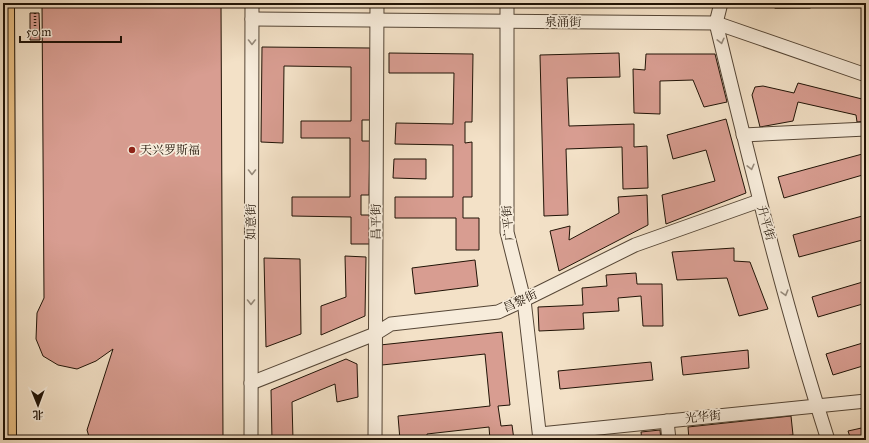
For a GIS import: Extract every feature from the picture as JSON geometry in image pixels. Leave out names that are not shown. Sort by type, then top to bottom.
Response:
[{"type":"main road","points":[[6,3],[8,440]]},
{"type":"street","name":"如意街","points":[[251,440],[252,3]]},
{"type":"street","name":"昌平街","points":[[375,440],[377,3]]},
{"type":"street","name":"广平街","points":[[507,3],[506,232],[524,300],[540,437]]},
{"type":"street","name":"升平街","points":[[720,3],[716,23],[759,201],[828,440]]},
{"type":"street","name":"泉涌街","points":[[252,19],[716,23],[866,74]]},
{"type":"street","points":[[743,135],[866,129]]},
{"type":"street","name":"昌黎街","points":[[251,383],[376,334],[391,324],[498,312],[635,245],[759,201]]},
{"type":"street","name":"光华街","points":[[540,437],[667,421],[866,401]]},
{"type":"street","points":[[667,421],[669,440]]},
{"type":"path","points":[[35,13],[35,40]]},
{"type":"building","name":"天兴罗斯福","points":[[42,3],[221,3],[223,440],[90,440],[87,430],[113,349],[96,361],[77,369],[58,365],[43,356],[36,339],[37,313],[44,298]]},
{"type":"building","points":[[775,3],[849,3],[849,7],[775,8]]},
{"type":"building","points":[[775,3],[810,3],[810,8],[775,8]]},
{"type":"building","points":[[30,13],[39,13],[40,40],[30,40]]},
{"type":"building","points":[[262,47],[370,48],[370,120],[362,120],[362,141],[370,141],[369,195],[361,195],[361,215],[370,215],[370,244],[351,244],[351,217],[292,216],[292,197],[350,197],[350,138],[301,138],[301,121],[351,121],[351,67],[284,66],[283,143],[261,142]]},
{"type":"building","points":[[389,53],[473,54],[472,122],[465,122],[465,143],[472,142],[472,197],[463,197],[463,218],[479,218],[479,250],[456,250],[456,218],[395,218],[395,197],[453,197],[453,145],[395,144],[396,123],[453,124],[454,73],[389,73]]},
{"type":"building","points":[[619,53],[620,77],[567,78],[569,126],[634,124],[634,147],[647,146],[648,188],[623,189],[622,147],[566,149],[568,215],[544,216],[540,55]]},
{"type":"building","points":[[646,54],[715,54],[727,102],[704,107],[693,80],[660,81],[660,114],[634,113],[633,69],[645,70]]},
{"type":"building","points":[[798,83],[866,100],[866,121],[857,122],[856,115],[798,102],[793,121],[760,127],[752,95],[755,87],[763,86],[794,93]]},
{"type":"building","points":[[726,119],[746,193],[666,224],[662,195],[715,181],[706,150],[673,159],[667,135]]},
{"type":"building","points":[[866,153],[866,174],[784,198],[778,177]]},
{"type":"building","points":[[394,159],[426,159],[426,179],[393,178]]},
{"type":"building","points":[[647,195],[648,225],[559,271],[550,231],[570,226],[569,240],[619,213],[618,197]]},
{"type":"building","points":[[866,215],[866,239],[799,257],[793,235]]},
{"type":"building","points":[[734,248],[734,261],[750,262],[768,309],[739,316],[727,278],[677,280],[672,252]]},
{"type":"building","points":[[345,256],[366,257],[365,316],[321,335],[321,306],[346,297]]},
{"type":"building","points":[[264,258],[300,259],[301,334],[266,347]]},
{"type":"building","points":[[475,260],[478,286],[415,294],[412,268]]},
{"type":"building","points":[[636,273],[637,284],[662,284],[663,326],[643,326],[641,296],[618,298],[619,311],[583,313],[584,329],[539,331],[538,307],[583,305],[582,288],[607,286],[606,275]]},
{"type":"building","points":[[866,281],[866,303],[818,317],[812,297]]},
{"type":"building","points":[[502,332],[510,405],[498,406],[501,426],[512,425],[514,440],[490,440],[489,427],[427,434],[427,440],[400,440],[398,416],[490,406],[485,354],[382,365],[380,345]]},
{"type":"building","points":[[866,342],[866,365],[833,375],[826,354]]},
{"type":"building","points":[[748,350],[749,368],[683,375],[681,357]]},
{"type":"building","points":[[346,359],[357,364],[358,397],[337,402],[335,384],[292,402],[293,440],[272,440],[271,390]]},
{"type":"building","points":[[651,362],[653,380],[560,389],[558,371]]},
{"type":"building","points":[[791,416],[793,435],[747,440],[689,440],[688,427]]},
{"type":"building","points":[[866,427],[866,440],[851,440],[848,431]]},
{"type":"building","points":[[660,430],[661,440],[642,440],[641,432]]},
{"type":"place","name":"天兴罗斯福","points":[[132,150]]}]
